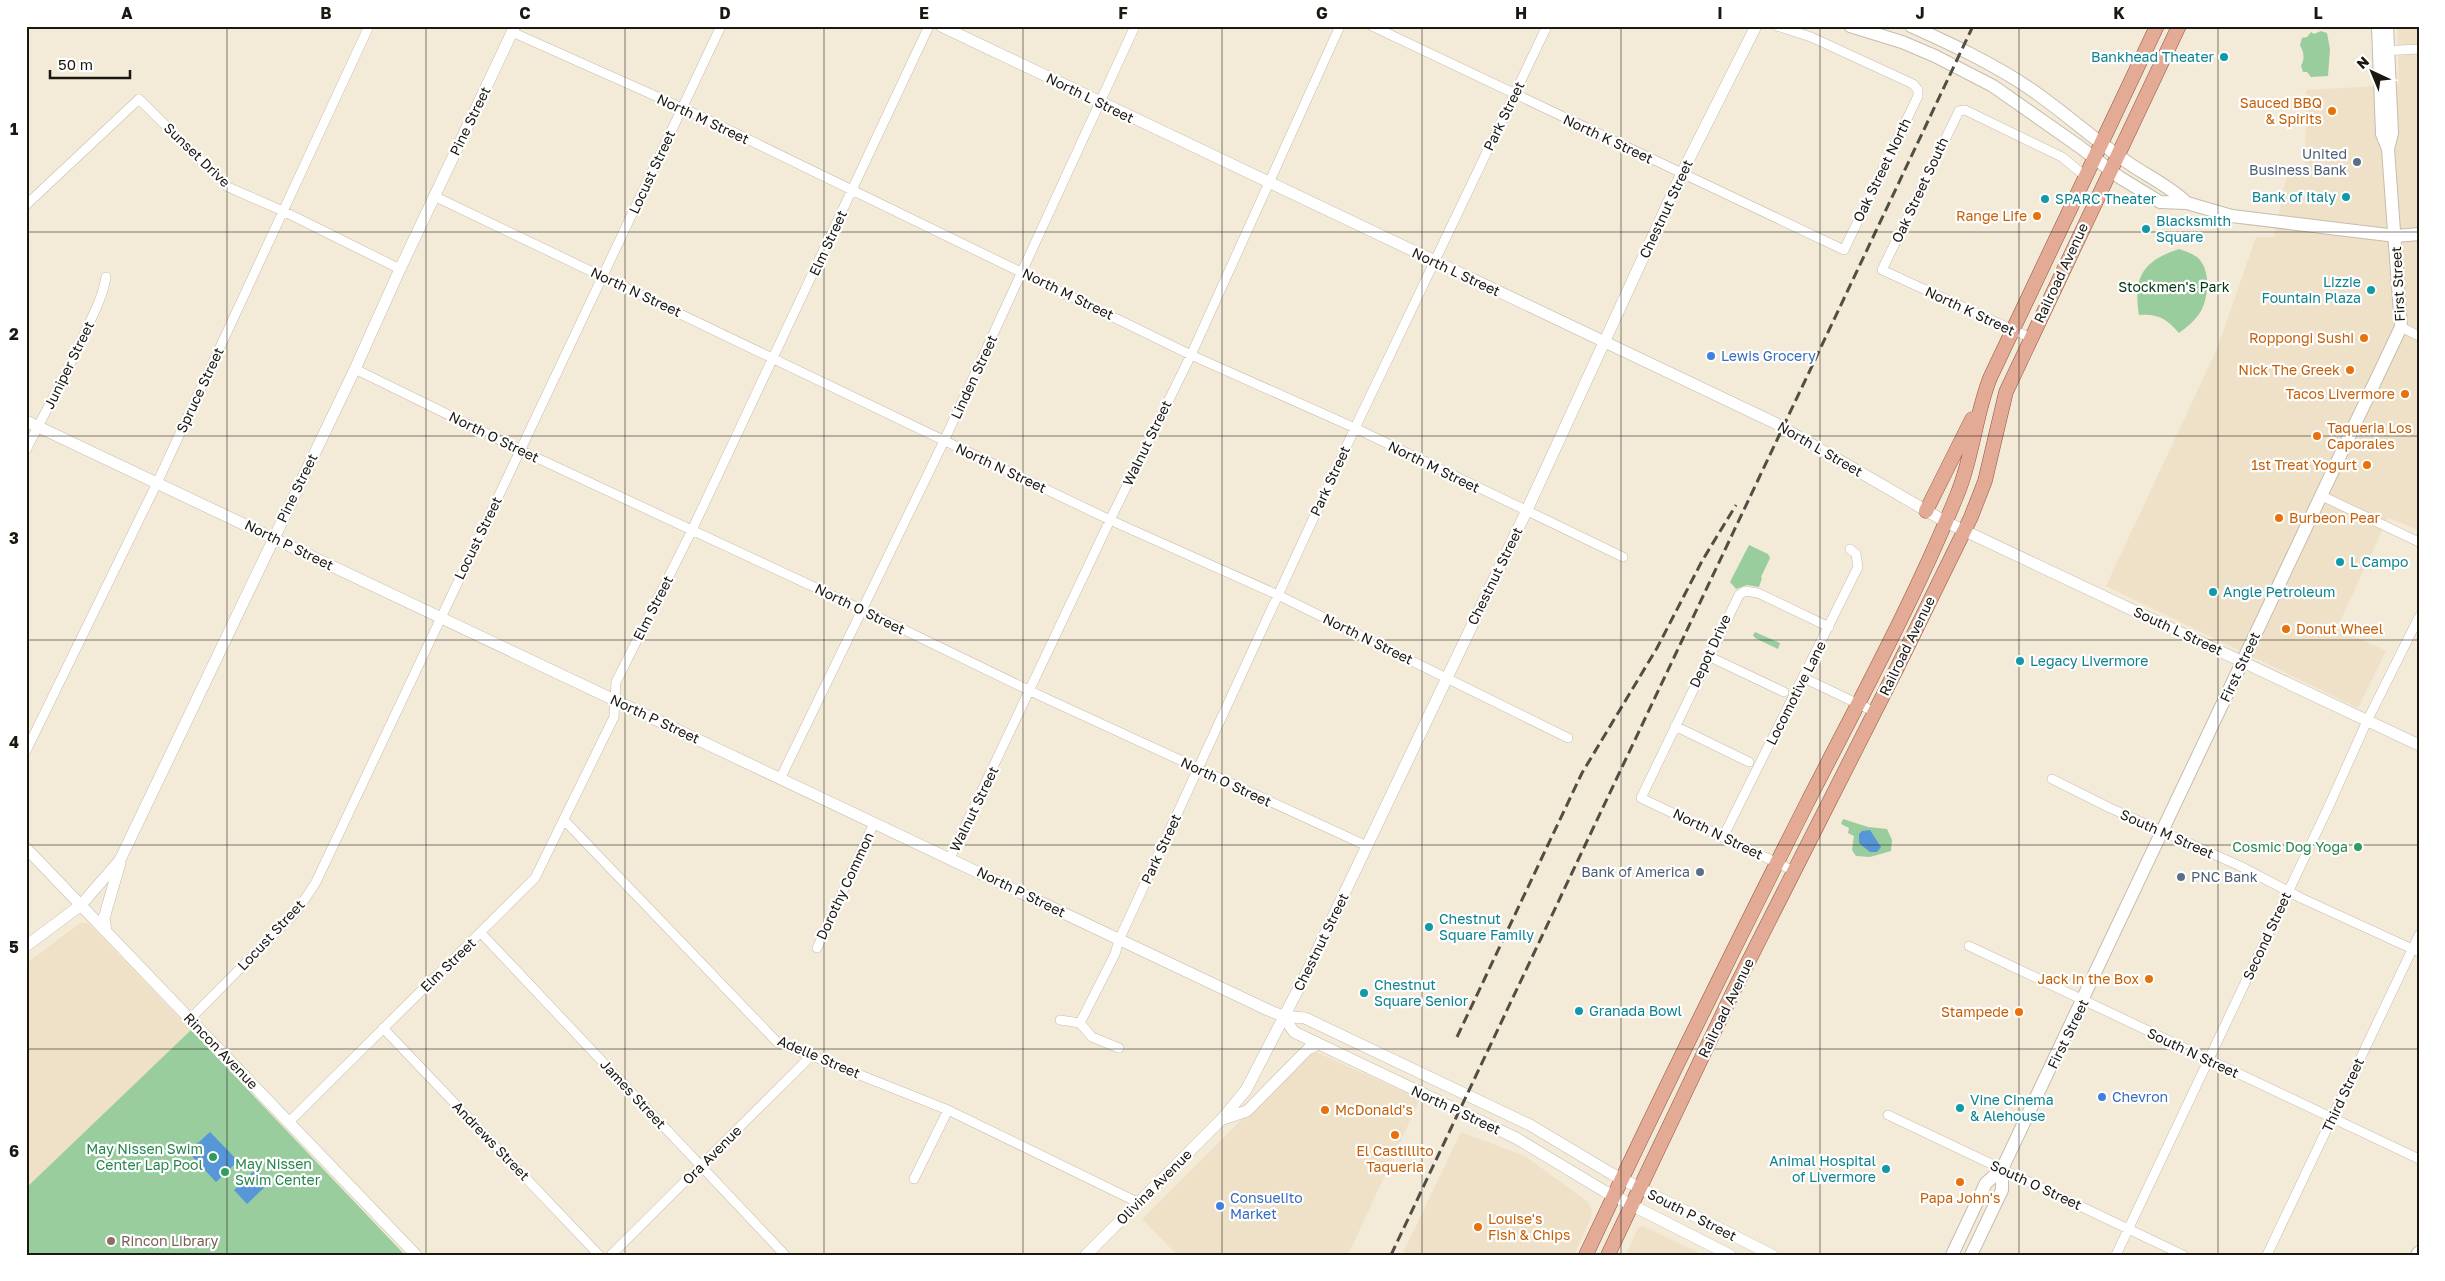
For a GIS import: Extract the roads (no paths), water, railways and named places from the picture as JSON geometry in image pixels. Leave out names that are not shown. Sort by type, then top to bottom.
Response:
[{"type":"main road","points":[[1850,26],[1902,42],[1935,56],[1992,86],[2110,170],[2160,202],[2186,202],[2232,216],[2396,236],[2419,234]]},
{"type":"main road","points":[[1911,26],[2001,70],[2029,88],[2117,154],[2171,188],[2186,202]]},
{"type":"main road","name":"Railroad Avenue","points":[[1586,1255],[1946,522],[1965,474],[1984,393],[2012,330],[2157,26]]},
{"type":"main road","name":"Railroad Avenue","points":[[1608,1255],[1733,992],[1875,712],[1964,530],[1984,481],[2004,400],[2117,154],[2179,26]]},
{"type":"main road","name":"First Street","points":[[2378,26],[2384,51]]},
{"type":"main road","name":"First Street","points":[[1952,1255],[1986,1183],[2002,1169],[2401,328],[2396,236],[2388,149],[2382,134],[2384,51],[2387,26]]},
{"type":"main road","points":[[1926,511],[1984,393]]},
{"type":"main road","name":"First Street","points":[[1971,1255],[2002,1190],[2002,1169]]},
{"type":"street","name":"Spruce Street","points":[[26,752],[157,483],[370,26]]},
{"type":"street","name":"Locust Street","points":[[190,1019],[297,911],[316,882],[721,26]]},
{"type":"street","name":"Elm Street","points":[[289,1122],[535,878],[614,717],[616,682],[692,530],[929,26]]},
{"type":"street","name":"North L Street","points":[[940,26],[1783,427],[1926,511],[1964,530]]},
{"type":"street","name":"Linden Street","points":[[780,779],[944,441],[1135,26]]},
{"type":"street","name":"Walnut Street","points":[[950,858],[1191,354],[1340,26]]},
{"type":"street","name":"North K Street","points":[[1372,26],[1844,250]]},
{"type":"street","name":"Park Street","points":[[1080,1023],[1115,954],[1119,940],[1355,428],[1547,26]]},
{"type":"street","name":"Chestnut Street","points":[[1222,1119],[1246,1090],[1283,1016],[1526,512],[1682,173],[1756,26]]},
{"type":"street","name":"Oak Street North","points":[[1777,26],[1811,37],[1913,84],[1918,90],[1918,96],[1844,250]]},
{"type":"street","name":"North M Street","points":[[514,29],[1191,354],[1355,428],[1526,512],[1623,557]]},
{"type":"street","name":"Pine Street","points":[[26,946],[81,905],[120,860],[355,369],[434,196],[514,29]]},
{"type":"street","points":[[2384,51],[2419,49]]},
{"type":"street","name":"Sunset Drive","points":[[26,205],[139,99],[228,187],[283,211],[400,269]]},
{"type":"street","name":"Oak Street South","points":[[1882,270],[1959,111],[1965,110],[2062,157],[2085,176]]},
{"type":"street","name":"North N Street","points":[[434,196],[1110,520],[1278,595],[1568,738]]},
{"type":"street","name":"North K Street","points":[[1882,270],[2031,338]]},
{"type":"street","name":"Juniper Street","points":[[26,450],[51,406],[82,340],[104,291],[106,277]]},
{"type":"street","points":[[2401,328],[2419,336]]},
{"type":"street","name":"North O Street","points":[[355,369],[520,450],[861,609],[1030,691],[1366,846]]},
{"type":"street","name":"North P Street","points":[[26,421],[37,428],[273,537],[1119,940],[1283,1016],[1305,1018],[1508,1113],[1640,1188]]},
{"type":"street","points":[[2322,496],[2419,542]]},
{"type":"street","name":"South L Street","points":[[1964,530],[2419,745]]},
{"type":"street","name":"Locomotive Lane","points":[[1723,837],[1858,567],[1856,554],[1850,548]]},
{"type":"street","name":"Depot Drive","points":[[1641,798],[1734,600],[1745,591],[1758,592],[1829,627]]},
{"type":"street","name":"Second Street","points":[[2116,1255],[2367,721],[2419,617]]},
{"type":"street","points":[[1708,656],[1784,692]]},
{"type":"street","points":[[1804,678],[1875,712]]},
{"type":"street","points":[[1675,726],[1749,762]]},
{"type":"street","name":"South M Street","points":[[2052,779],[2240,866],[2288,891],[2415,951]]},
{"type":"street","name":"North N Street","points":[[1641,798],[1794,871]]},
{"type":"street","name":"Adelle Street","points":[[564,820],[777,1042],[948,1110],[1139,1202]]},
{"type":"street","name":"Dorothy Common","points":[[817,948],[874,823]]},
{"type":"street","name":"Rincon Avenue","points":[[26,848],[416,1255]]},
{"type":"street","points":[[106,931],[104,918],[120,860]]},
{"type":"street","name":"James Street","points":[[481,933],[785,1255]]},
{"type":"street","name":"Third Street","points":[[2267,1255],[2332,1118],[2415,951],[2419,934]]},
{"type":"street","name":"South N Street","points":[[1968,946],[2419,1159]]},
{"type":"street","name":"North P Street","points":[[1283,1016],[1294,1032],[1516,1138],[1631,1205]]},
{"type":"street","points":[[1060,1020],[1080,1023],[1092,1037],[1119,1048]]},
{"type":"street","name":"Andrews Street","points":[[383,1028],[599,1255]]},
{"type":"street","points":[[1222,1119],[1247,1111],[1308,1049],[1318,1044]]},
{"type":"street","name":"Ora Avenue","points":[[611,1255],[812,1056]]},
{"type":"street","points":[[914,1179],[948,1110]]},
{"type":"street","name":"South O Street","points":[[1888,1115],[2183,1255]]},
{"type":"street","name":"Olivina Avenue","points":[[1086,1255],[1222,1119]]},
{"type":"street","name":"South P Street","points":[[1640,1188],[1772,1255]]},
{"type":"street","name":"South P Street","points":[[1631,1205],[1730,1255]]},
{"type":"water","points":[[1870,830],[1881,847],[1877,852],[1870,852],[1859,843],[1859,834],[1862,831]]},
{"type":"water","name":"May Nissen Swim Center Lap Pool","points":[[210,1132],[238,1161],[216,1182],[188,1152]]},
{"type":"water","points":[[256,1169],[269,1183],[247,1204],[234,1190]]},
{"type":"railway","points":[[1391,1255],[1973,26]]},
{"type":"railway","points":[[1457,1037],[1582,773],[1657,648],[1702,561],[1736,505]]},
{"type":"place","name":"Bankhead Theater","points":[[2224,57]]},
{"type":"place","name":"Sauced BBQ & Spirits","points":[[2332,111]]},
{"type":"place","name":"United Business Bank","points":[[2357,162]]},
{"type":"place","name":"Bank of Italy","points":[[2346,197]]},
{"type":"place","name":"SPARC Theater","points":[[2045,199]]},
{"type":"place","name":"Range Life","points":[[2037,216]]},
{"type":"place","name":"Blacksmith Square","points":[[2146,229]]},
{"type":"place","name":"Lizzie Fountain Plaza","points":[[2371,290]]},
{"type":"place","name":"Roppongi Sushi","points":[[2364,338]]},
{"type":"place","name":"Lewis Grocery","points":[[1711,356]]},
{"type":"place","name":"Nick The Greek","points":[[2350,370]]},
{"type":"place","name":"Tacos Livermore","points":[[2405,394]]},
{"type":"place","name":"Taqueria Los Caporales","points":[[2317,436]]},
{"type":"place","name":"1st Treat Yogurt","points":[[2367,465]]},
{"type":"place","name":"Burbeon Pear","points":[[2279,518]]},
{"type":"place","name":"L Campo","points":[[2340,562]]},
{"type":"place","name":"Angle Petroleum","points":[[2213,592]]},
{"type":"place","name":"Donut Wheel","points":[[2286,629]]},
{"type":"place","name":"Legacy Livermore","points":[[2020,661]]},
{"type":"place","name":"Cosmic Dog Yoga","points":[[2358,847]]},
{"type":"place","name":"Bank of America","points":[[1700,872]]},
{"type":"place","name":"PNC Bank","points":[[2181,877]]},
{"type":"place","name":"Chestnut Square Family","points":[[1429,927]]},
{"type":"place","name":"Jack in the Box","points":[[2149,979]]},
{"type":"place","name":"Chestnut Square Senior","points":[[1364,993]]},
{"type":"place","name":"Granada Bowl","points":[[1579,1011]]},
{"type":"place","name":"Stampede","points":[[2019,1012]]},
{"type":"place","name":"Chevron","points":[[2102,1097]]},
{"type":"place","name":"Vine Cinema & Alehouse","points":[[1960,1108]]},
{"type":"place","name":"McDonald's","points":[[1325,1110]]},
{"type":"place","name":"El Castillito Taqueria","points":[[1395,1135]]},
{"type":"place","name":"May Nissen Swim Center Lap Pool","points":[[213,1157]]},
{"type":"place","name":"Animal Hospital of Livermore","points":[[1886,1169]]},
{"type":"place","name":"May Nissen Swim Center","points":[[225,1172]]},
{"type":"place","name":"Papa John's","points":[[1960,1182]]},
{"type":"place","name":"Consuelito Market","points":[[1220,1206]]},
{"type":"place","name":"Louise's Fish & Chips","points":[[1478,1227]]},
{"type":"place","name":"Rincon Library","points":[[111,1241]]},
{"type":"park label","name":"Stockmen's Park","points":[[2174,287]]}]
